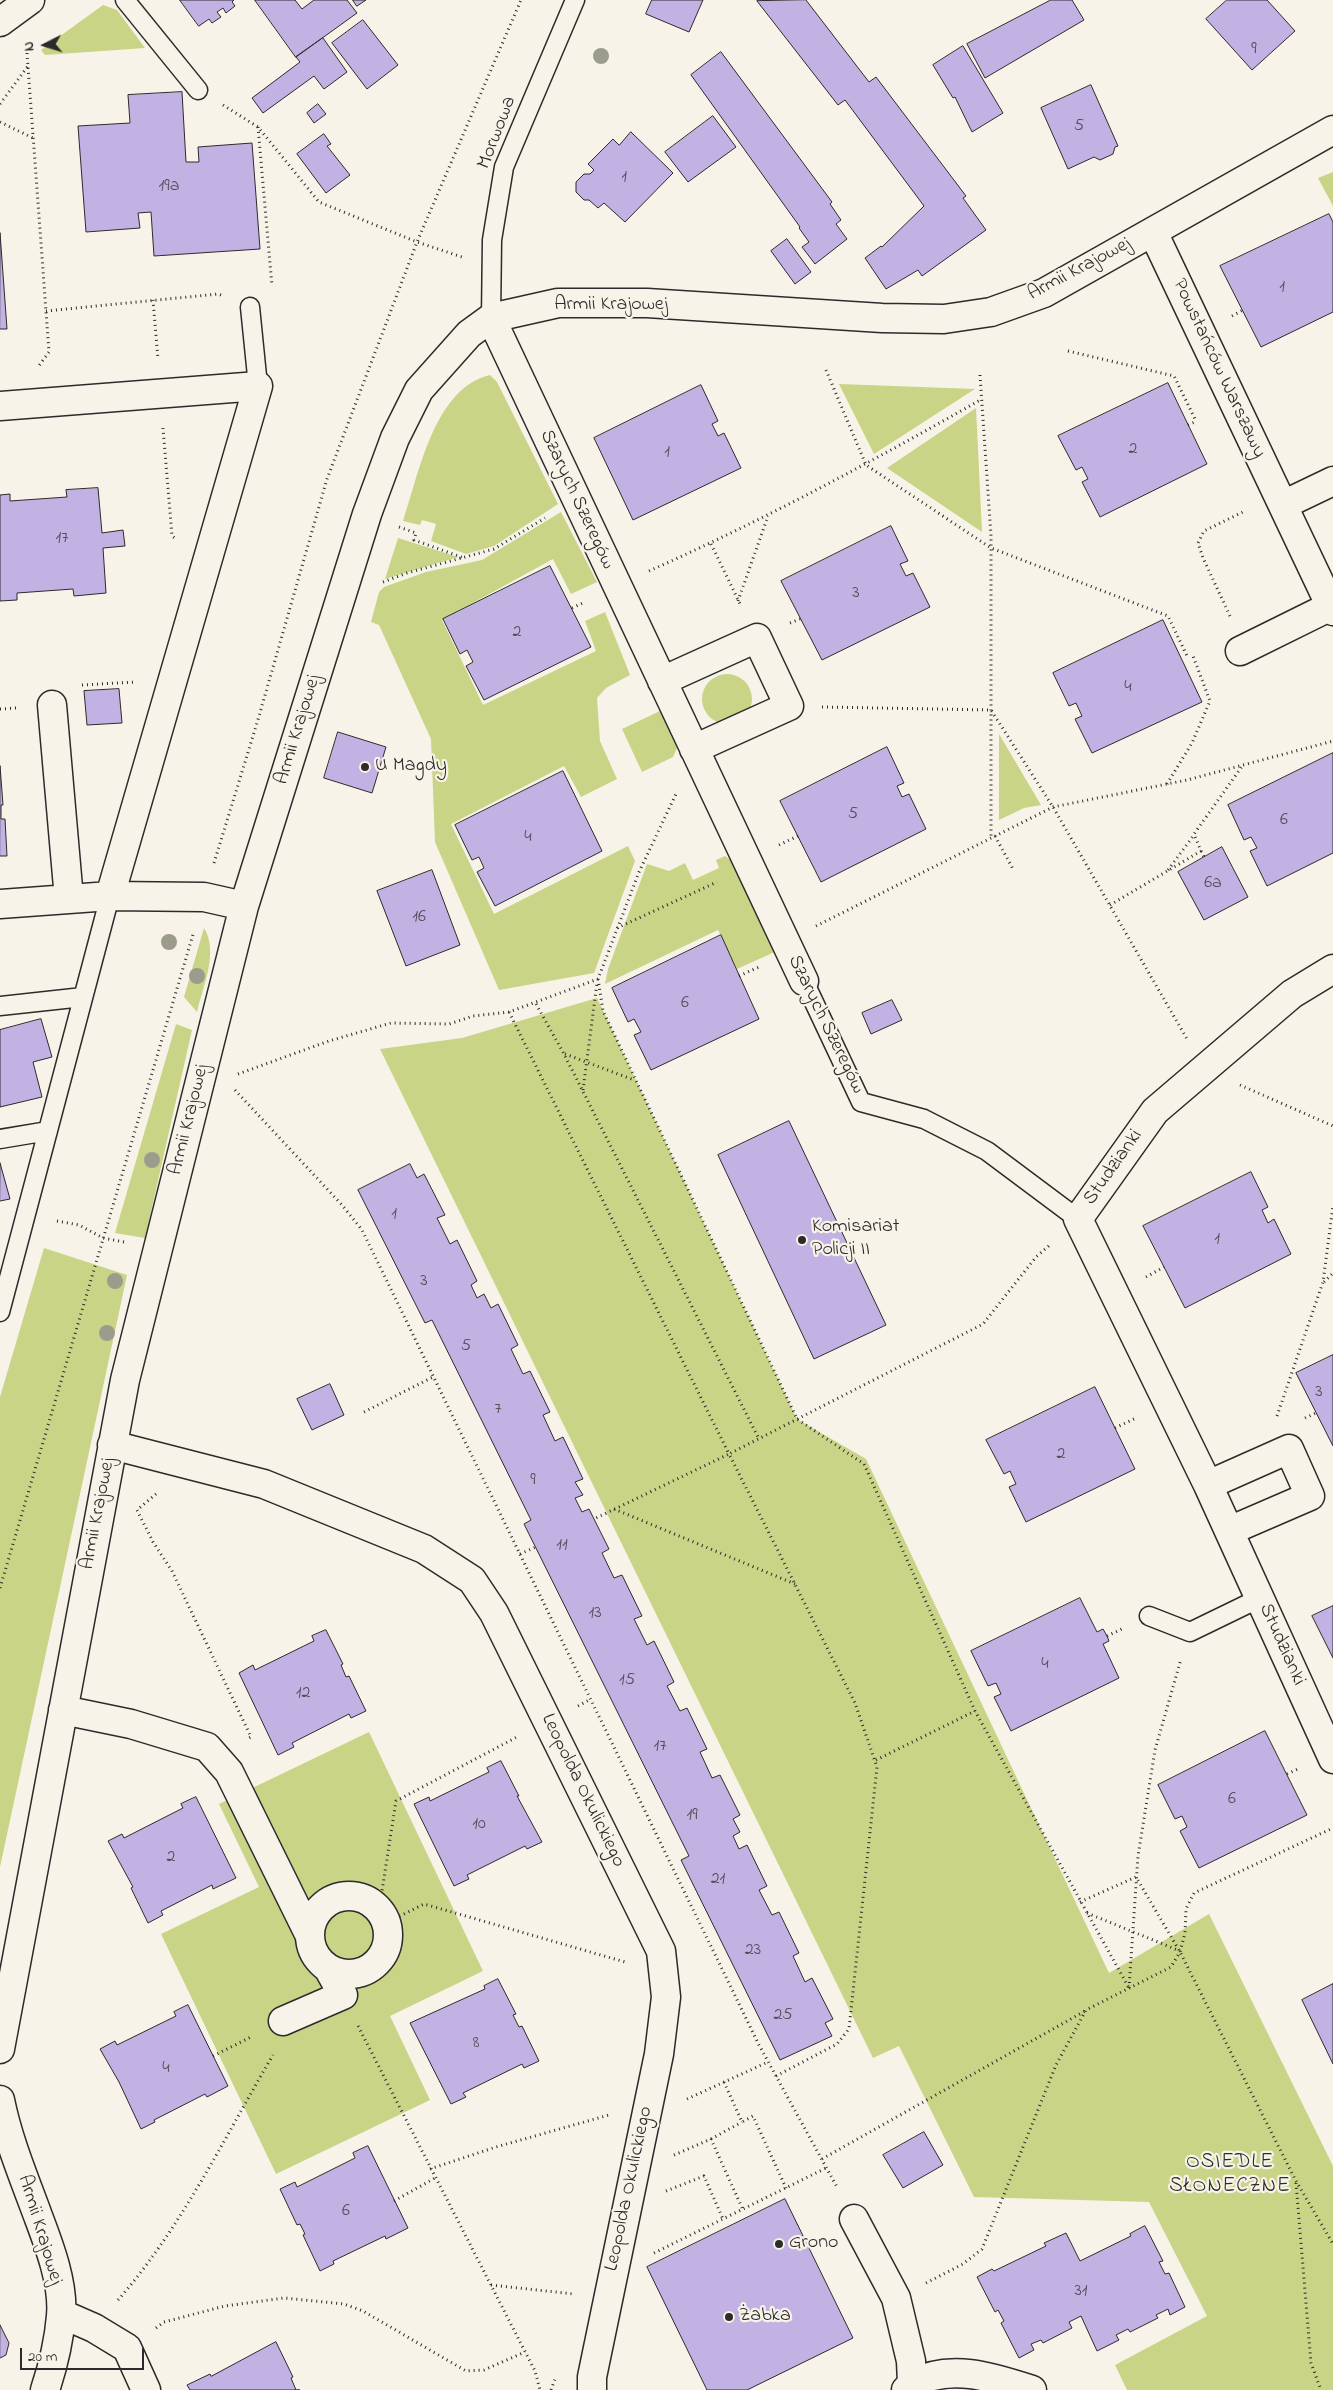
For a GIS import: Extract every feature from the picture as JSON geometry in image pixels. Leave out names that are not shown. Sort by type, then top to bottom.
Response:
[{"type":"street","points":[[0,22],[30,0]]},
{"type":"street","name":"Armii Krajowej","points":[[0,2049],[125,1380],[244,906],[367,514],[394,438],[419,390],[469,334],[491,318],[558,303],[647,303],[882,318],[944,319],[992,312],[1044,293],[1333,130]]},
{"type":"street","name":"Powstańców Warszawy","points":[[1153,232],[1281,501],[1323,561],[1332,608]]},
{"type":"street","name":"Szarych Szeregów","points":[[491,318],[804,981]]},
{"type":"street","points":[[6,405],[258,386],[110,896]]},
{"type":"street","points":[[1281,501],[1333,481]]},
{"type":"street","points":[[1243,649],[1332,608]]},
{"type":"street","points":[[662,681],[757,638],[789,706],[695,751]]},
{"type":"street","points":[[52,705],[69,899]]},
{"type":"street","points":[[0,904],[110,896],[204,897],[244,906]]},
{"type":"street","name":"Studzianki","points":[[1333,969],[1292,994],[1155,1111],[1078,1219],[1208,1485],[1333,1759]]},
{"type":"street","name":"Leopolda Okulickiego","points":[[112,1445],[264,1484],[424,1550],[472,1580],[494,1613],[661,1951],[666,1997],[659,2054],[592,2383]]},
{"type":"street","points":[[1208,1485],[1290,1449],[1310,1496],[1229,1531]]},
{"type":"street","points":[[63,1710],[131,1724],[207,1747],[229,1772],[310,1936],[313,1949],[319,1960],[328,1968],[339,1973],[352,1974],[365,1971],[375,1965],[383,1955],[388,1943],[382,1916],[367,1900],[354,1896],[340,1897],[328,1902],[319,1911],[312,1923],[310,1936]]},
{"type":"street","points":[[291,2017],[343,1995],[328,1968]]},
{"type":"street","name":"Armii Krajowej","points":[[0,2100],[6,2130],[57,2274],[62,2314],[54,2361],[45,2390]]},
{"type":"street","points":[[854,2219],[896,2298],[911,2361],[909,2387]]},
{"type":"street","points":[[62,2314],[94,2328],[127,2348],[146,2390]]},
{"type":"street","points":[[909,2387],[926,2376],[944,2372],[989,2376],[1032,2390]]},
{"type":"lane","points":[[125,0],[198,90]]},
{"type":"lane","name":"Morwowa","points":[[491,318],[492,240],[504,166],[575,0]]},
{"type":"lane","points":[[250,307],[258,386]]},
{"type":"lane","points":[[0,1312],[6,1270],[26,1214],[110,896]]},
{"type":"lane","name":"Szarych Szeregów","points":[[804,981],[861,1102],[924,1119],[987,1151],[1078,1219]]},
{"type":"lane","points":[[0,1006],[83,997]]},
{"type":"lane","points":[[0,1139],[48,1131]]},
{"type":"lane","points":[[1149,1616],[1190,1632],[1260,1598]]},
{"type":"path","points":[[6,405],[48,352],[27,53]]},
{"type":"path","points":[[0,104],[28,65]]},
{"type":"path","points":[[198,90],[258,127],[319,202],[417,242],[491,266]]},
{"type":"path","points":[[0,122],[33,139]]},
{"type":"path","points":[[46,311],[218,294],[250,307],[273,285],[258,127]]},
{"type":"path","points":[[153,300],[172,536],[205,568]]},
{"type":"path","points":[[1068,351],[1174,376],[1196,421],[1188,425]]},
{"type":"path","points":[[826,370],[866,465],[991,548],[1168,616],[1188,658]]},
{"type":"path","points":[[980,374],[991,548],[991,839]]},
{"type":"path","points":[[572,608],[711,544],[768,515],[866,465],[982,399]]},
{"type":"path","points":[[382,582],[407,573],[494,549],[576,498]]},
{"type":"path","points":[[1243,649],[1203,558],[1198,542],[1204,530],[1281,501]]},
{"type":"path","points":[[738,601],[768,515]]},
{"type":"path","points":[[392,525],[416,533],[414,540],[465,558]]},
{"type":"path","points":[[711,544],[757,638]]},
{"type":"path","points":[[1166,784],[1192,743],[1210,701],[1192,656]]},
{"type":"path","points":[[52,705],[52,687],[172,680]]},
{"type":"path","points":[[789,706],[991,710]]},
{"type":"path","points":[[991,710],[1053,807],[1204,1069],[1333,1126]]},
{"type":"path","points":[[739,976],[790,953],[798,935],[1053,807],[1166,784],[1333,741]]},
{"type":"path","points":[[583,1091],[598,980],[639,872],[695,751]]},
{"type":"path","points":[[1166,872],[1243,765]]},
{"type":"path","points":[[1194,834],[1204,857]]},
{"type":"path","points":[[995,836],[1013,869]]},
{"type":"path","points":[[1110,905],[1201,851]]},
{"type":"path","points":[[617,928],[750,867]]},
{"type":"path","points":[[231,1077],[329,1041],[391,1023],[449,1024],[473,1016],[509,1012],[536,1004],[598,980]]},
{"type":"path","points":[[598,980],[603,1011],[797,1419],[864,1464],[975,1711],[1128,1988]]},
{"type":"path","points":[[536,1004],[583,1091],[758,1439]]},
{"type":"path","points":[[509,1012],[855,1704],[878,1767],[849,2029],[837,2044],[776,2076]]},
{"type":"path","points":[[564,1054],[635,1081]]},
{"type":"path","points":[[230,1084],[362,1230],[768,2062],[822,2159],[1086,2010],[1171,1967],[1180,1952],[1185,1933],[1186,1909],[1194,1893],[1333,1828]]},
{"type":"path","points":[[1264,1460],[1323,1282],[1333,1206]]},
{"type":"path","points":[[26,1214],[80,1226],[103,1238],[117,1241]]},
{"type":"path","points":[[594,1519],[730,1454],[983,1324],[1036,1257],[1078,1219]]},
{"type":"path","points":[[1323,1282],[1333,1272]]},
{"type":"path","points":[[364,1412],[433,1377]]},
{"type":"path","points":[[161,1492],[153,1495],[137,1510],[153,1542],[172,1571],[251,1737],[215,1756]]},
{"type":"path","points":[[614,1509],[795,1585]]},
{"type":"path","points":[[520,1554],[536,1547]]},
{"type":"path","points":[[1128,1988],[1136,1878],[1154,1750],[1190,1632]]},
{"type":"path","points":[[876,1760],[975,1711]]},
{"type":"path","points":[[518,1737],[396,1801],[382,1916],[424,1904],[632,1964]]},
{"type":"path","points":[[1080,1902],[1136,1878]]},
{"type":"path","points":[[1136,1878],[1180,1952],[1296,2181],[1333,2244]]},
{"type":"path","points":[[1087,1913],[1180,1952]]},
{"type":"path","points":[[343,1995],[535,2372],[540,2390]]},
{"type":"path","points":[[896,2298],[963,2264],[982,2249],[1056,2065],[1086,2010]]},
{"type":"path","points":[[214,2056],[291,2017]]},
{"type":"path","points":[[109,2302],[117,2301],[145,2269],[206,2173],[291,2017]]},
{"type":"path","points":[[744,2073],[768,2062]]},
{"type":"path","points":[[724,2082],[742,2122]]},
{"type":"path","points":[[430,2169],[496,2147],[617,2113]]},
{"type":"path","points":[[688,2150],[753,2116],[786,2188]]},
{"type":"path","points":[[711,2139],[743,2210]]},
{"type":"path","points":[[646,2257],[826,2168]]},
{"type":"path","points":[[660,2194],[704,2176],[723,2220]]},
{"type":"path","points":[[394,2200],[435,2178]]},
{"type":"path","points":[[1296,2181],[1311,2363],[1321,2390]]},
{"type":"path","points":[[490,2285],[576,2294],[573,2304]]},
{"type":"path","points":[[127,2348],[164,2322],[225,2306],[284,2298],[344,2304],[357,2309],[466,2371],[484,2370],[525,2352]]},
{"type":"path","points":[[551,2390],[558,2371]]},
{"type":"green space","points":[[103,5],[117,10],[145,48],[45,55],[41,50]]},
{"type":"green space","points":[[1333,172],[1333,206],[1318,178]]},
{"type":"green space","points":[[490,375],[497,382],[558,504],[494,546],[466,554],[431,541],[436,524],[422,520],[420,525],[403,521],[423,458],[442,415],[455,397],[471,383]]},
{"type":"green space","points":[[839,384],[975,389],[874,454]]},
{"type":"green space","points":[[976,408],[982,532],[887,468]]},
{"type":"green space","points":[[561,512],[597,582],[571,594],[553,559],[442,620],[483,705],[596,651],[585,621],[605,612],[630,675],[606,688],[597,698],[600,741],[617,779],[581,797],[564,766],[451,824],[494,914],[628,846],[635,861],[594,973],[499,990],[435,842],[431,739],[379,625],[371,622],[379,592],[384,587],[426,572],[482,560]]},
{"type":"green space","points":[[398,538],[458,557],[385,579]]},
{"type":"green space","points":[[727,674],[736,676],[747,685],[752,699],[750,708],[741,719],[727,724],[718,722],[707,713],[702,699],[704,690],[713,679]]},
{"type":"green space","points":[[660,711],[677,748],[673,757],[642,772],[622,729]]},
{"type":"green space","points":[[999,734],[1041,805],[1024,808],[999,820]]},
{"type":"green space","points":[[725,856],[740,867],[779,950],[737,969],[718,930],[605,984],[608,969],[647,864],[669,871],[685,863],[693,880],[719,868],[716,860]]},
{"type":"green space","points":[[204,928],[208,937],[210,958],[197,1012],[184,997]]},
{"type":"green space","points":[[597,998],[797,1419],[866,1459],[1109,1973],[1209,1914],[1333,2166],[1333,2390],[1127,2390],[1115,2365],[1207,2316],[1149,2202],[974,2197],[899,2046],[873,2058],[380,1049],[462,1038]]},
{"type":"green space","points":[[176,1024],[192,1030],[145,1238],[115,1233]]},
{"type":"green space","points":[[44,1248],[127,1275],[0,1867],[0,1397]]},
{"type":"green space","points":[[369,1732],[483,1971],[390,2016],[430,2100],[276,2174],[161,1934],[259,1887],[219,1804]]},
{"type":"building","points":[[180,0],[234,0],[232,2],[235,6],[226,13],[223,8],[217,12],[221,17],[212,23],[209,19],[199,26]]},
{"type":"building","points":[[255,0],[295,0],[302,9],[314,0],[347,0],[357,13],[296,57]]},
{"type":"building","points":[[353,0],[366,0],[357,6]]},
{"type":"building","points":[[652,0],[703,0],[689,32],[646,14]]},
{"type":"building","points":[[806,0],[869,82],[876,77],[966,196],[963,198],[986,230],[922,276],[918,270],[886,289],[865,258],[882,247],[924,206],[845,100],[838,105],[757,1]]},
{"type":"building","points":[[1051,0],[1072,0],[1084,20],[985,78],[967,44]]},
{"type":"building","points":[[1227,0],[1267,0],[1295,31],[1252,70],[1206,19]]},
{"type":"building","points":[[363,20],[398,65],[367,89],[332,43]]},
{"type":"building","points":[[323,38],[347,72],[324,89],[314,76],[263,113],[252,98],[300,62],[296,57]]},
{"type":"building","points":[[963,46],[1003,113],[972,132],[955,97],[953,98],[933,65]]},
{"type":"building","points":[[721,52],[832,202],[830,204],[841,220],[836,224],[847,239],[815,264],[802,247],[809,242],[800,227],[691,75]]},
{"type":"building","points":[[1091,85],[1118,146],[1115,147],[1113,154],[1100,160],[1094,157],[1068,169],[1041,108]]},
{"type":"building","points":[[182,92],[186,162],[199,162],[198,147],[252,143],[260,249],[154,256],[151,212],[138,213],[140,228],[86,232],[78,126],[130,123],[128,95]]},
{"type":"building","points":[[318,104],[326,114],[314,123],[307,113]]},
{"type":"building","points":[[713,116],[736,147],[688,182],[665,152]]},
{"type":"building","points":[[631,132],[673,173],[625,222],[604,203],[598,208],[589,200],[584,200],[576,192],[576,182],[584,174],[590,174],[594,170],[588,164],[613,139],[619,145]]},
{"type":"building","points":[[324,134],[331,144],[327,146],[350,175],[326,193],[297,154]]},
{"type":"building","points":[[1329,214],[1333,222],[1333,312],[1261,347],[1220,266]]},
{"type":"building","points":[[0,233],[7,329],[0,329]]},
{"type":"building","points":[[787,239],[811,272],[795,284],[771,251]]},
{"type":"building","points":[[1168,383],[1207,464],[1100,517],[1082,482],[1088,479],[1082,467],[1076,470],[1058,436]]},
{"type":"building","points":[[701,385],[718,421],[712,424],[718,436],[724,433],[741,468],[633,520],[594,438]]},
{"type":"building","points":[[98,488],[102,533],[123,530],[125,546],[103,548],[106,593],[74,596],[73,589],[17,593],[17,600],[0,601],[0,495],[10,494],[10,501],[67,497],[66,490]]},
{"type":"building","points":[[891,526],[908,561],[900,564],[906,576],[913,573],[930,607],[822,660],[781,581]]},
{"type":"building","points":[[550,566],[591,647],[484,700],[466,666],[473,662],[467,650],[460,654],[443,619]]},
{"type":"building","points":[[1163,620],[1202,702],[1092,753],[1075,719],[1082,716],[1076,703],[1069,706],[1053,673]]},
{"type":"building","points":[[119,689],[122,723],[87,725],[84,691]]},
{"type":"building","points":[[338,732],[386,747],[372,793],[324,778]]},
{"type":"building","points":[[887,747],[904,783],[897,786],[902,797],[909,794],[926,829],[821,882],[780,801]]},
{"type":"building","points":[[1333,753],[1333,853],[1267,886],[1250,851],[1257,848],[1251,837],[1244,840],[1228,805]]},
{"type":"building","points":[[0,766],[3,805],[1,805],[1,819],[5,819],[7,856],[0,856]]},
{"type":"building","points":[[563,771],[602,851],[495,906],[477,872],[484,868],[479,857],[472,860],[455,825]]},
{"type":"building","points":[[1222,847],[1248,897],[1204,920],[1178,872]]},
{"type":"building","points":[[432,870],[460,945],[406,966],[377,891]]},
{"type":"building","points":[[721,935],[759,1019],[651,1070],[634,1035],[641,1032],[634,1019],[628,1022],[612,988]]},
{"type":"building","points":[[892,1000],[902,1020],[871,1034],[862,1013]]},
{"type":"building","points":[[41,1019],[52,1057],[33,1062],[42,1097],[0,1107],[0,1030]]},
{"type":"building","name":"Komisariat Policji II","points":[[789,1121],[886,1325],[814,1359],[718,1155]]},
{"type":"building","points":[[0,1163],[10,1199],[0,1201]]},
{"type":"building","points":[[410,1164],[417,1178],[424,1174],[445,1215],[437,1218],[450,1244],[457,1240],[477,1281],[471,1285],[477,1298],[484,1294],[491,1308],[498,1304],[518,1345],[511,1349],[523,1374],[530,1371],[550,1412],[543,1415],[555,1441],[563,1437],[583,1479],[575,1482],[583,1495],[575,1498],[582,1512],[589,1509],[609,1549],[602,1553],[614,1578],[622,1575],[642,1616],[634,1619],[647,1645],[654,1641],[674,1682],[667,1686],[680,1711],[687,1708],[707,1749],[700,1752],[712,1778],[720,1775],[740,1815],[733,1819],[740,1832],[733,1836],[739,1849],[747,1845],[767,1886],[759,1890],[772,1915],[779,1912],[799,1953],[793,1956],[805,1982],[812,1978],[833,2019],[825,2023],[832,2036],[780,2060],[681,1860],[689,1856],[524,1524],[531,1520],[432,1320],[425,1323],[358,1190]]},
{"type":"building","points":[[1251,1172],[1268,1207],[1262,1210],[1268,1223],[1274,1219],[1291,1254],[1185,1308],[1143,1226]]},
{"type":"building","points":[[1333,1355],[1333,1446],[1296,1373]]},
{"type":"building","points":[[330,1384],[344,1415],[312,1430],[297,1399]]},
{"type":"building","points":[[1095,1387],[1135,1469],[1026,1522],[1009,1487],[1016,1484],[1010,1471],[1004,1474],[986,1440]]},
{"type":"building","points":[[1080,1598],[1097,1632],[1103,1629],[1107,1636],[1109,1641],[1103,1644],[1119,1678],[1011,1731],[994,1697],[1001,1694],[996,1683],[988,1686],[971,1651]]},
{"type":"building","points":[[1333,1606],[1333,1658],[1312,1616]]},
{"type":"building","points":[[326,1630],[343,1664],[341,1665],[346,1677],[349,1676],[366,1711],[351,1718],[349,1714],[292,1743],[294,1747],[278,1755],[239,1673],[253,1665],[255,1670],[314,1641],[312,1636]]},
{"type":"building","points":[[1265,1731],[1307,1815],[1199,1868],[1180,1831],[1187,1827],[1182,1816],[1175,1819],[1158,1785]]},
{"type":"building","points":[[501,1761],[519,1796],[517,1796],[542,1842],[527,1849],[525,1846],[467,1875],[469,1879],[454,1886],[414,1804],[429,1797],[430,1801],[489,1772],[487,1768]]},
{"type":"building","points":[[196,1797],[236,1878],[213,1889],[212,1885],[161,1911],[163,1915],[148,1923],[131,1888],[133,1887],[108,1841],[122,1834],[124,1838],[183,1808],[181,1804]]},
{"type":"building","points":[[498,1979],[516,2014],[513,2015],[519,2027],[522,2026],[539,2061],[524,2068],[522,2064],[463,2093],[466,2097],[451,2104],[410,2023],[485,1989],[484,1986]]},
{"type":"building","points":[[1333,1984],[1333,2064],[1302,2000]]},
{"type":"building","points":[[188,2005],[228,2086],[207,2097],[205,2094],[154,2120],[155,2122],[141,2129],[119,2082],[100,2049],[115,2041],[117,2045],[176,2016],[174,2012]]},
{"type":"building","points":[[924,2132],[943,2165],[903,2188],[883,2155]]},
{"type":"building","points":[[368,2146],[408,2228],[386,2239],[385,2236],[333,2261],[334,2264],[320,2271],[303,2235],[305,2234],[300,2224],[297,2225],[280,2189],[295,2182],[297,2187],[355,2158],[353,2153]]},
{"type":"building","points":[[785,2199],[853,2338],[747,2390],[707,2390],[647,2267]]},
{"type":"building","points":[[1145,2226],[1163,2261],[1159,2262],[1165,2274],[1169,2273],[1185,2307],[1170,2315],[1168,2309],[1156,2315],[1158,2318],[1130,2332],[1128,2329],[1116,2335],[1119,2340],[1097,2351],[1081,2316],[1069,2322],[1072,2328],[1043,2343],[1041,2340],[1031,2344],[1034,2350],[1019,2358],[1001,2323],[1004,2321],[998,2310],[995,2312],[977,2277],[1046,2246],[1044,2243],[1066,2233],[1080,2261],[1131,2236],[1130,2234]]},
{"type":"building","points":[[0,2325],[9,2343],[6,2355],[0,2358]]},
{"type":"building","points":[[276,2342],[293,2377],[291,2378],[296,2390],[190,2390],[187,2385],[210,2374],[211,2376]]},
{"type":"place","name":"U Magdy","points":[[365,767]]},
{"type":"place","name":"Komisariat Policji II","points":[[802,1240]]},
{"type":"place","name":"Grono","points":[[779,2244]]},
{"type":"place","name":"Żabka","points":[[729,2317]]},
{"type":"district","name":"OSIEDLE SŁONECZNE","points":[[1230,2176]]}]
